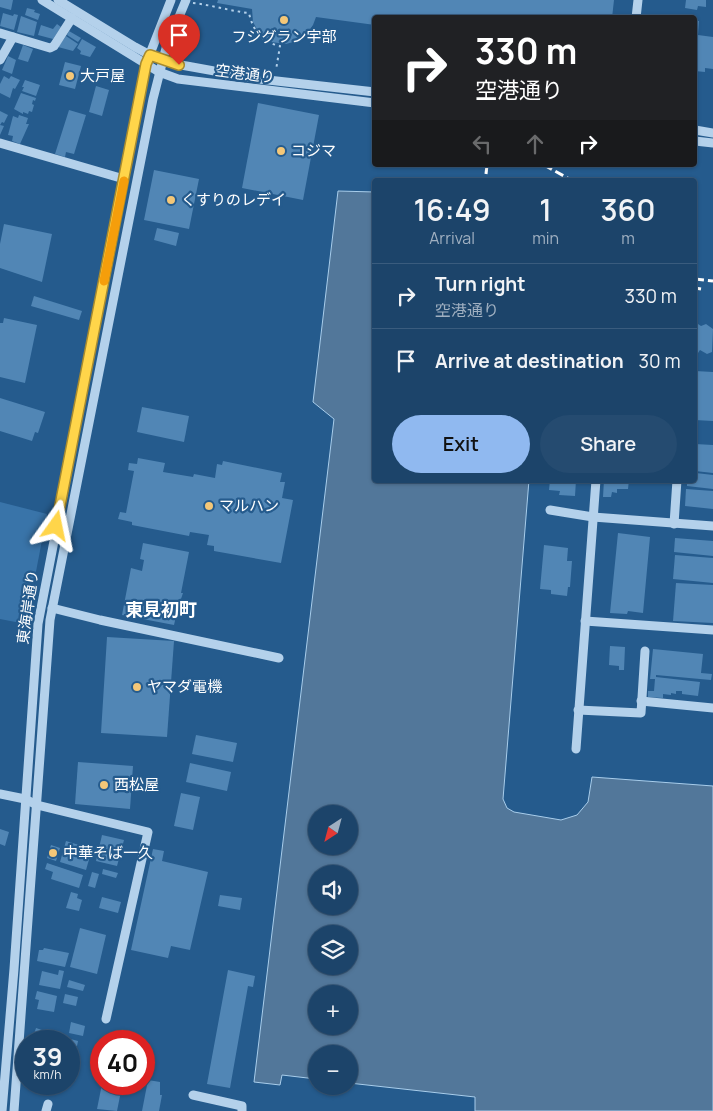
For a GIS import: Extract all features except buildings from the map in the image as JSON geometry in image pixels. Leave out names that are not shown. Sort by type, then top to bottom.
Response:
[{"type":"street","name":"空港通り","points":[[42,0],[159,72],[178,79],[372,103]]},
{"type":"street","points":[[58,0],[162,61],[259,79],[372,92]]},
{"type":"street","name":"東海岸通り","points":[[2,1111],[38,624],[146,64],[171,0]]},
{"type":"street","points":[[636,15],[638,0]]},
{"type":"street","name":"東海岸通り","points":[[14,1111],[47,644],[52,608],[159,72],[162,61],[189,2]]},
{"type":"street","points":[[0,33],[50,48],[54,46],[72,18]]},
{"type":"street","points":[[0,60],[13,37]]},
{"type":"street","points":[[697,130],[713,132]]},
{"type":"street","points":[[697,141],[713,143]]},
{"type":"street","points":[[0,143],[124,179]]},
{"type":"street","points":[[576,749],[596,483]]},
{"type":"street","points":[[674,524],[677,483]]},
{"type":"street","points":[[550,510],[593,517],[713,526]]},
{"type":"street","points":[[52,608],[279,658]]},
{"type":"street","points":[[585,621],[713,630]]},
{"type":"street","points":[[578,710],[641,713],[645,651]]},
{"type":"street","points":[[642,701],[713,708]]},
{"type":"street","points":[[0,794],[26,799],[37,805],[148,832],[106,1019]]},
{"type":"street","points":[[193,1095],[242,1106],[242,1111]]},
{"type":"path","points":[[189,2],[215,6],[222,10],[250,13],[251,22],[260,36],[272,44],[280,46],[276,70]]},
{"type":"shaded area","points":[[338,191],[372,192],[372,483],[529,483],[503,799],[507,808],[514,812],[561,820],[577,815],[588,802],[592,777],[713,786],[713,1111],[475,1111],[475,1097],[358,1084],[358,1045],[308,1045],[308,1078],[282,1075],[280,1085],[254,1082],[334,419],[313,402]]},
{"type":"shaded area","points":[[0,502],[47,514],[26,624],[0,619]]},
{"type":"railway","points":[[486,174],[487,167]]},
{"type":"railway","points":[[548,167],[567,178]]},
{"type":"railway","points":[[697,279],[713,281]]},
{"type":"railway","points":[[697,288],[701,289]]},
{"type":"slow traffic","points":[[104,281],[124,181]]},
{"type":"place","name":"フジグラン宇部","points":[[284,20]]},
{"type":"place","name":"大戸屋","points":[[70,76]]},
{"type":"place","name":"コジマ","points":[[281,151]]},
{"type":"place","name":"くすりのレデイ","points":[[171,200]]},
{"type":"place","name":"マルハン","points":[[209,506]]},
{"type":"place","name":"ヤマダ電機","points":[[137,687]]},
{"type":"place","name":"西松屋","points":[[104,785]]},
{"type":"place","name":"中華そば一久","points":[[53,853]]},
{"type":"district","name":"東見初町","points":[[161,610]]},
{"type":"route","points":[[56,526],[146,64],[150,55],[162,61],[179,65]]}]
